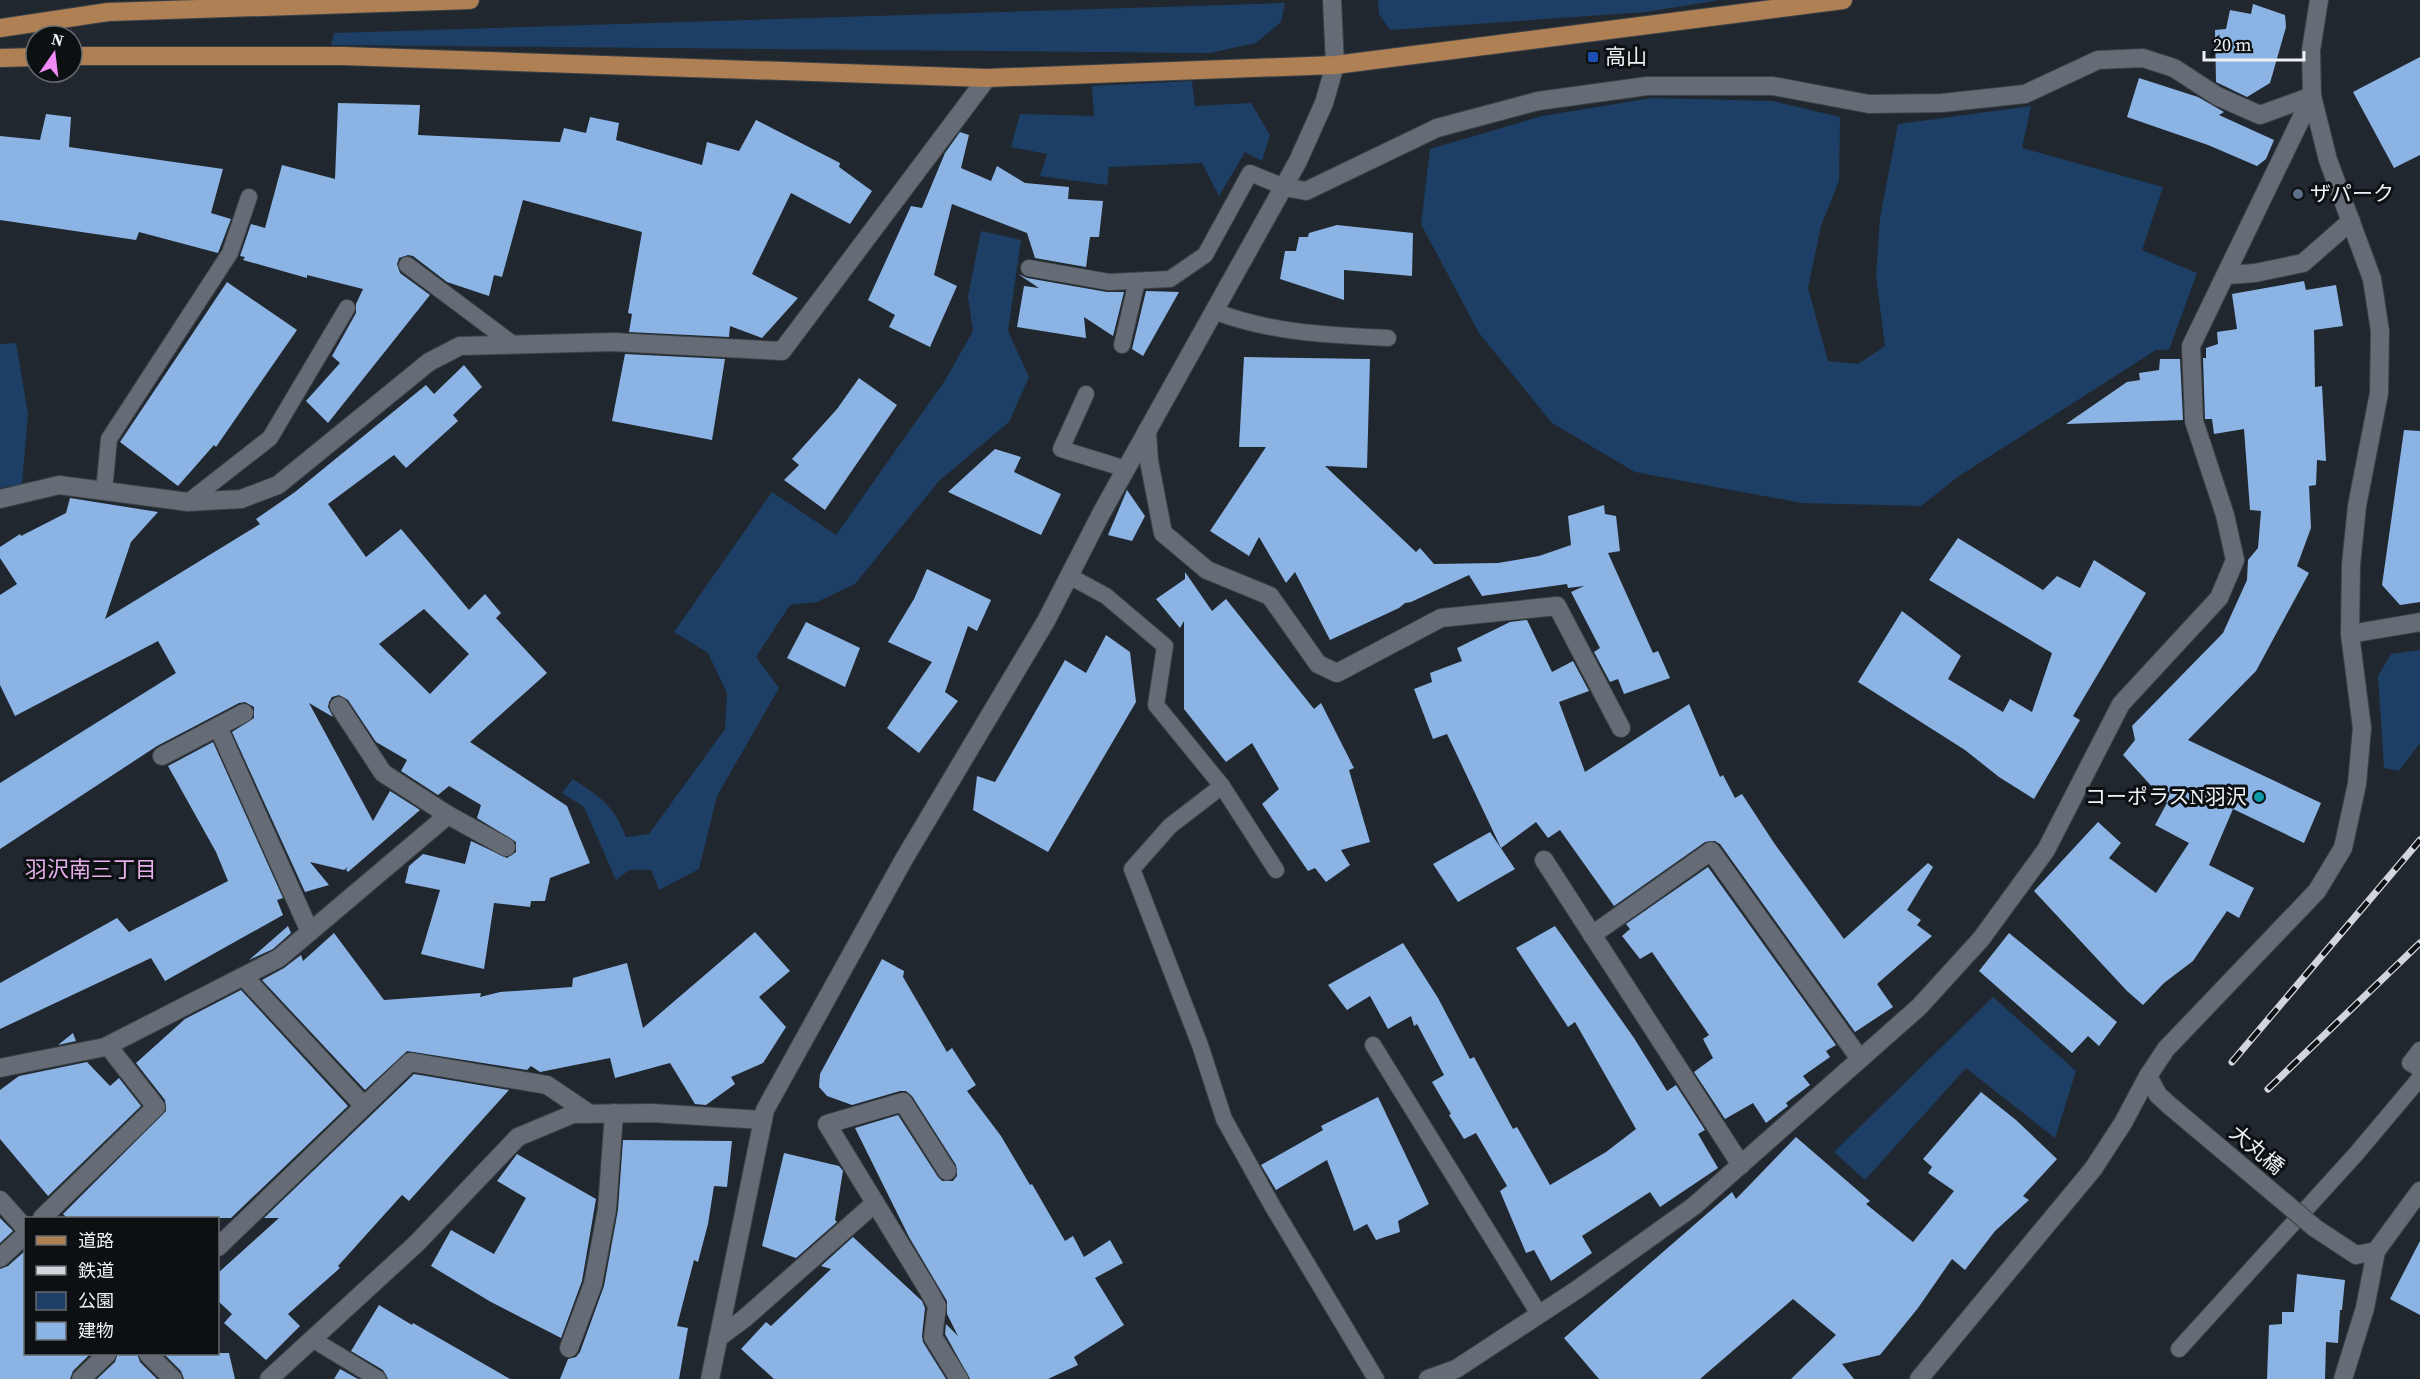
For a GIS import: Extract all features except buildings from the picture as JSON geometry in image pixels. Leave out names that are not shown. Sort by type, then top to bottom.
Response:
[{"type":"main road","points":[[0,28],[108,12],[470,0]]},
{"type":"main road","points":[[84,56],[343,56],[987,78],[1335,65],[1843,0]]},
{"type":"main road","points":[[0,58],[24,57]]},
{"type":"street","points":[[710,1379],[765,1110],[904,859],[1046,621],[1126,469],[1298,161],[1324,103],[1335,65],[1332,0]]},
{"type":"street","points":[[1919,1379],[2093,1169],[2166,1049],[2317,891],[2343,848],[2358,784],[2362,728],[2350,634],[2353,540],[2379,393],[2380,331],[2372,279],[2328,160],[2312,96],[2311,50],[2319,0]]},
{"type":"street","points":[[1284,187],[1306,191],[1437,128],[1538,101],[1647,86],[1773,86],[1869,104],[1942,103],[2025,94],[2098,60],[2143,58],[2174,68],[2217,96],[2260,115],[2312,96]]},
{"type":"street","points":[[0,499],[59,485],[188,502],[241,499],[278,485],[429,362],[460,346],[613,342],[782,351],[987,78]]},
{"type":"street","points":[[1428,1379],[1456,1369],[1694,1206],[1919,1007],[1981,939],[2046,850],[2121,704],[2219,598],[2235,560],[2225,515],[2194,421],[2191,346],[2312,96]]},
{"type":"street","points":[[2227,275],[2255,273],[2303,263],[2351,221]]},
{"type":"street","points":[[1147,431],[1149,461],[1163,533],[1207,570],[1270,596],[1318,664],[1337,673],[1441,618],[1557,606],[1621,728]]},
{"type":"street","points":[[2350,634],[2420,622]]},
{"type":"street","points":[[339,706],[383,773],[448,815],[506,847]]},
{"type":"street","points":[[162,756],[244,713]]},
{"type":"street","points":[[218,727],[310,932]]},
{"type":"street","points":[[0,1068],[108,1046],[279,958],[448,815]]},
{"type":"street","points":[[1592,935],[1711,851],[1860,1059]]},
{"type":"street","points":[[1544,860],[1740,1165]]},
{"type":"street","points":[[244,977],[364,1106]]},
{"type":"street","points":[[43,1217],[156,1107],[108,1046]]},
{"type":"street","points":[[219,1245],[410,1062],[547,1085],[590,1114]]},
{"type":"street","name":"大丸橋","points":[[2148,1076],[2158,1095],[2315,1228],[2355,1255],[2376,1251]]},
{"type":"street","points":[[947,1171],[903,1102],[827,1124],[937,1306],[933,1337],[959,1379]]},
{"type":"street","points":[[569,1348],[593,1284],[607,1209],[614,1113]]},
{"type":"street","points":[[269,1379],[417,1243],[518,1137],[573,1114],[652,1113],[763,1120]]},
{"type":"street","points":[[2343,1379],[2365,1308],[2376,1251],[2420,1191]]},
{"type":"street","points":[[0,1200],[24,1227]]},
{"type":"street","points":[[718,1338],[745,1318],[875,1203]]},
{"type":"street","points":[[0,1258],[24,1236]]},
{"type":"street","points":[[81,1379],[105,1355]]},
{"type":"street","points":[[150,1355],[173,1379]]},
{"type":"lane","points":[[1029,268],[1109,282],[1170,279],[1205,255],[1250,172],[1284,187]]},
{"type":"lane","points":[[104,491],[109,439],[230,253],[249,197]]},
{"type":"lane","points":[[407,265],[514,345]]},
{"type":"lane","points":[[1122,345],[1137,280]]},
{"type":"lane","points":[[188,502],[270,438],[347,308]]},
{"type":"lane","points":[[1214,311],[1239,321],[1311,334],[1388,338]]},
{"type":"lane","points":[[1086,394],[1061,448],[1126,469]]},
{"type":"lane","points":[[1069,576],[1106,596],[1165,645],[1156,705],[1222,786],[1276,870]]},
{"type":"lane","points":[[1222,786],[1170,826],[1132,869],[1200,1045],[1224,1119],[1273,1207],[1376,1379]]},
{"type":"lane","points":[[1373,1045],[1539,1314]]},
{"type":"lane","points":[[2420,1050],[2410,1063],[2420,1070]]},
{"type":"lane","points":[[2179,1349],[2355,1154],[2420,1078]]},
{"type":"lane","points":[[312,1340],[378,1379]]},
{"type":"green space","points":[[1378,0],[1719,0],[1646,12],[1390,30],[1379,14]]},
{"type":"green space","points":[[1285,3],[1281,22],[1256,43],[1210,53],[331,45],[334,33]]},
{"type":"green space","points":[[1192,81],[1195,106],[1251,103],[1270,135],[1262,161],[1245,152],[1219,196],[1202,163],[1109,167],[1107,185],[1040,176],[1047,154],[1011,147],[1020,114],[1094,116],[1092,86]]},
{"type":"green space","points":[[1652,98],[1773,101],[1840,117],[1839,181],[1821,226],[1808,288],[1828,361],[1858,364],[1885,346],[1876,276],[1880,218],[1898,124],[2031,106],[2022,148],[2163,187],[2142,250],[2197,273],[2169,350],[2156,350],[1959,476],[1921,506],[1802,503],[1635,472],[1552,423],[1479,333],[1421,224],[1430,149],[1542,116]]},
{"type":"green space","points":[[981,231],[1021,240],[1008,331],[1029,377],[1009,422],[939,481],[855,584],[817,602],[790,605],[756,657],[779,688],[717,796],[699,869],[659,890],[651,870],[629,870],[616,880],[584,807],[562,793],[573,779],[611,809],[626,837],[649,834],[725,729],[727,693],[708,653],[674,632],[772,492],[836,535],[946,379],[973,331],[968,297]]},
{"type":"green space","points":[[16,343],[28,414],[22,484],[0,488],[0,344]]},
{"type":"green space","points":[[2420,650],[2420,743],[2399,771],[2384,768],[2378,676],[2391,654]]},
{"type":"green space","points":[[1993,997],[2076,1071],[2055,1138],[1966,1068],[1865,1180],[1834,1152]]},
{"type":"railway","points":[[2232,1062],[2420,840]]},
{"type":"railway","points":[[2268,1089],[2420,943]]},
{"type":"place","name":"高山","points":[[1593,57]]},
{"type":"place","name":"ザパーク","points":[[2298,194]]},
{"type":"place","name":"コーポラスN羽沢","points":[[2259,797]]},
{"type":"district","name":"羽沢南三丁目","points":[[91,869]]}]
